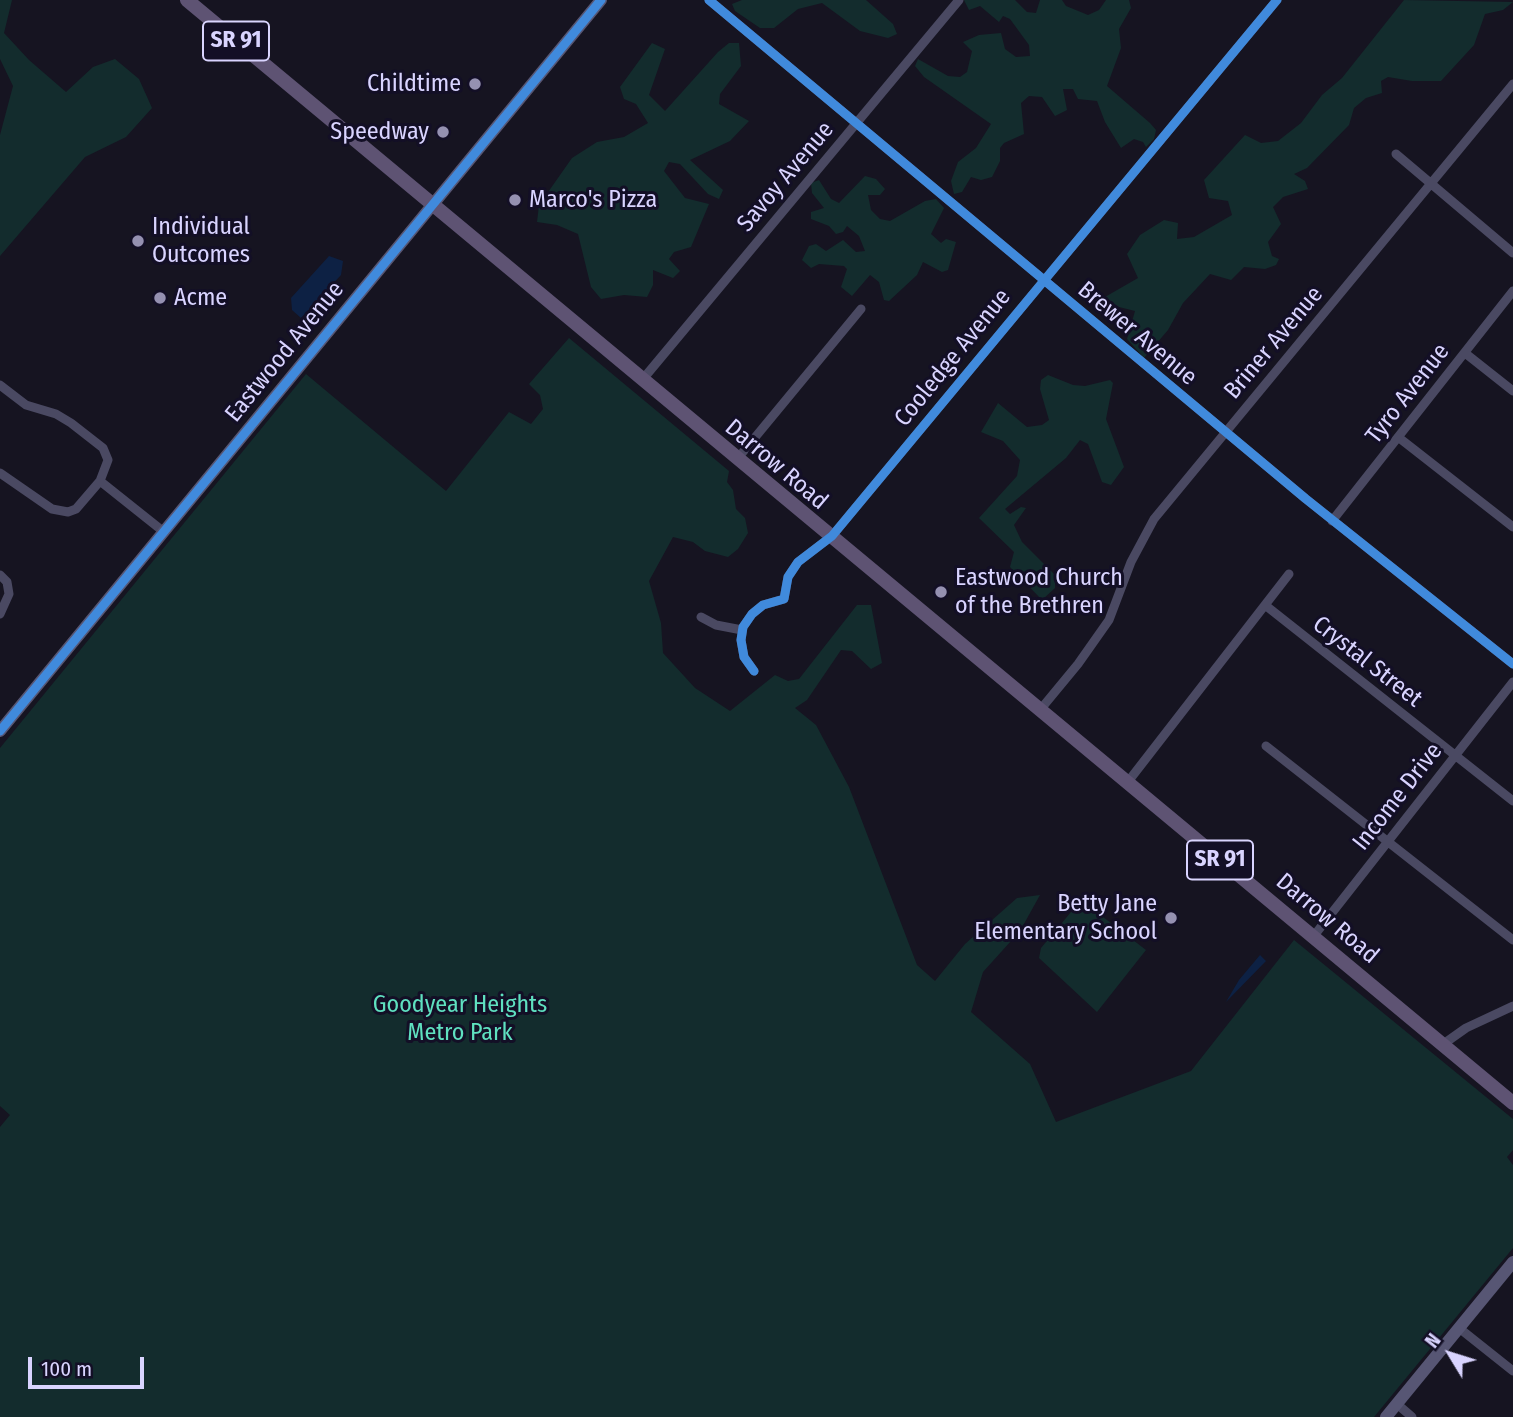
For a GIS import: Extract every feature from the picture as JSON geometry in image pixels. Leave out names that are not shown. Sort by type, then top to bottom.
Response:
[{"type":"main road","name":"Darrow Road","points":[[187,0],[371,150],[1126,783],[1513,1103]]},
{"type":"street","name":"Eastwood Avenue","points":[[0,731],[601,0]]},
{"type":"street","name":"Brewer Avenue","points":[[709,0],[1332,521],[1513,664]]},
{"type":"street","name":"Savoy Avenue","points":[[643,379],[959,0]]},
{"type":"street","name":"Cooledge Avenue","points":[[742,630],[757,610],[783,599],[791,571],[832,536],[1277,0]]},
{"type":"street","name":"Briner Avenue","points":[[1040,710],[1109,620],[1147,529],[1513,84]]},
{"type":"street","points":[[1396,154],[1513,253]]},
{"type":"street","name":"Tyro Avenue","points":[[1332,521],[1513,291]]},
{"type":"street","points":[[738,458],[861,309]]},
{"type":"street","points":[[1465,353],[1513,391]]},
{"type":"street","points":[[0,385],[26,405],[61,416],[103,448],[108,464],[100,481],[76,509],[64,512],[52,509],[0,473]]},
{"type":"street","points":[[1398,437],[1513,527]]},
{"type":"street","points":[[100,481],[163,532]]},
{"type":"street","points":[[1126,783],[1289,574]]},
{"type":"street","points":[[0,575],[7,582],[9,594],[0,614]]},
{"type":"street","name":"Crystal Street","points":[[1265,606],[1513,801]]},
{"type":"street","points":[[701,617],[716,625],[742,630],[741,648],[754,671]]},
{"type":"street","name":"Income Drive","points":[[1313,937],[1513,682]]},
{"type":"street","points":[[1266,746],[1513,940]]},
{"type":"street","points":[[1442,1045],[1477,1022],[1513,1006]]},
{"type":"street","points":[[1386,1417],[1513,1262]]},
{"type":"street","points":[[1459,1328],[1513,1371]]},
{"type":"street","points":[[1397,1404],[1412,1417]]},
{"type":"green space","points":[[0,0],[12,0],[4,33],[29,60],[66,92],[93,67],[115,59],[139,79],[152,108],[126,137],[85,157],[0,256],[0,135],[13,86],[0,59]]},
{"type":"green space","points":[[742,0],[866,0],[893,24],[897,34],[888,38],[860,31],[822,3],[798,9],[774,28],[760,28],[735,11],[732,4]]},
{"type":"green space","points":[[964,0],[1015,0],[1027,12],[1036,13],[1040,0],[1062,0],[1066,6],[1088,15],[1099,10],[1106,0],[1129,0],[1131,8],[1119,29],[1121,48],[1107,86],[1150,123],[1156,130],[1154,139],[1146,147],[1143,142],[1134,139],[1121,148],[1105,122],[1097,101],[1078,99],[1073,89],[1063,89],[1067,110],[1055,116],[1042,97],[1029,96],[1021,103],[1024,134],[1004,143],[1000,148],[1000,161],[992,177],[981,180],[971,177],[962,192],[954,194],[951,181],[958,162],[976,148],[991,124],[924,77],[915,66],[918,59],[948,76],[960,77],[967,72],[972,51],[963,42],[979,35],[1001,33],[1005,49],[1016,57],[1030,56],[1029,45],[1010,19],[1003,16],[999,22],[980,6],[969,10]]},
{"type":"green space","points":[[1404,0],[1513,2],[1503,10],[1485,14],[1474,45],[1441,81],[1412,81],[1388,77],[1381,81],[1382,93],[1366,98],[1354,108],[1349,125],[1307,168],[1294,174],[1305,181],[1308,189],[1283,197],[1273,207],[1281,224],[1268,242],[1272,256],[1279,259],[1276,265],[1265,269],[1244,267],[1231,280],[1210,274],[1183,303],[1168,330],[1144,358],[1127,339],[1135,311],[1115,306],[1105,297],[1138,278],[1127,254],[1140,235],[1164,220],[1178,223],[1177,239],[1194,237],[1232,215],[1228,201],[1209,198],[1204,180],[1245,135],[1261,143],[1278,141],[1301,123],[1322,95],[1342,78]]},
{"type":"green space","points":[[652,43],[665,49],[649,95],[665,111],[718,52],[729,43],[739,43],[741,66],[720,94],[719,104],[749,121],[730,141],[690,160],[723,190],[719,199],[708,194],[680,164],[669,162],[664,171],[685,198],[709,204],[691,247],[674,252],[669,259],[680,271],[673,278],[653,270],[653,285],[647,297],[624,295],[601,299],[591,287],[578,234],[557,225],[537,222],[539,205],[572,158],[597,142],[624,137],[648,123],[636,104],[624,99],[620,87]]},
{"type":"green space","points":[[865,176],[876,179],[885,189],[880,195],[868,195],[871,210],[880,219],[890,221],[925,201],[936,199],[944,208],[931,234],[941,243],[946,239],[956,242],[948,270],[942,272],[923,262],[917,275],[889,301],[884,300],[879,282],[870,275],[852,296],[841,287],[847,269],[844,266],[819,264],[811,268],[802,260],[809,246],[816,244],[826,251],[843,240],[856,252],[865,251],[859,236],[847,226],[843,232],[836,234],[829,226],[811,219],[811,212],[824,208],[812,193],[811,183],[819,180],[831,199],[839,203]]},
{"type":"green space","name":"Goodyear Heights Metro Park","points":[[569,338],[729,471],[727,482],[733,490],[736,509],[745,518],[748,533],[738,549],[728,557],[705,551],[693,542],[673,537],[649,581],[661,623],[663,653],[695,688],[730,711],[775,675],[788,681],[799,679],[857,605],[871,605],[882,663],[871,669],[852,651],[841,650],[807,700],[795,708],[816,725],[849,787],[917,965],[935,981],[965,944],[1017,898],[1040,895],[1020,931],[983,972],[971,1012],[1030,1064],[1056,1122],[1191,1071],[1294,940],[1513,1119],[1513,1150],[1507,1157],[1513,1165],[1513,1248],[1374,1417],[0,1417],[0,1127],[10,1115],[0,1106],[0,748],[306,374],[446,491],[509,412],[531,424],[543,409],[540,395],[529,384]]},
{"type":"green space","points":[[1048,375],[1073,385],[1085,386],[1110,380],[1113,383],[1106,419],[1124,467],[1111,485],[1102,482],[1088,444],[1080,440],[1066,458],[1005,509],[1010,514],[1021,507],[1026,508],[1014,525],[1022,542],[1055,575],[1055,588],[1042,600],[1010,567],[1014,552],[979,518],[1017,476],[1020,460],[1003,441],[981,432],[998,403],[1027,427],[1042,425],[1049,420],[1040,389],[1041,380]]},
{"type":"green space","points":[[1081,900],[1146,950],[1097,1012],[1039,958],[1041,948]]},
{"type":"water","points":[[329,256],[343,261],[341,275],[301,318],[292,310],[291,298]]},
{"type":"water","points":[[1260,955],[1266,961],[1226,1002],[1239,980]]},
{"type":"cycle path","points":[[0,731],[601,0]]},
{"type":"cycle path","points":[[709,0],[1306,499],[1513,664]]},
{"type":"cycle path","points":[[754,671],[744,657],[741,640],[743,627],[752,614],[763,605],[784,599],[788,577],[798,562],[832,536],[1277,0]]},
{"type":"place","name":"Childtime","points":[[475,84]]},
{"type":"place","name":"Speedway","points":[[443,132]]},
{"type":"place","name":"Marco's Pizza","points":[[515,200]]},
{"type":"place","name":"Individual Outcomes","points":[[138,241]]},
{"type":"place","name":"Acme","points":[[160,298]]},
{"type":"place","name":"Eastwood Church of the Brethren","points":[[941,592]]},
{"type":"place","name":"Betty Jane Elementary School","points":[[1171,918]]}]
